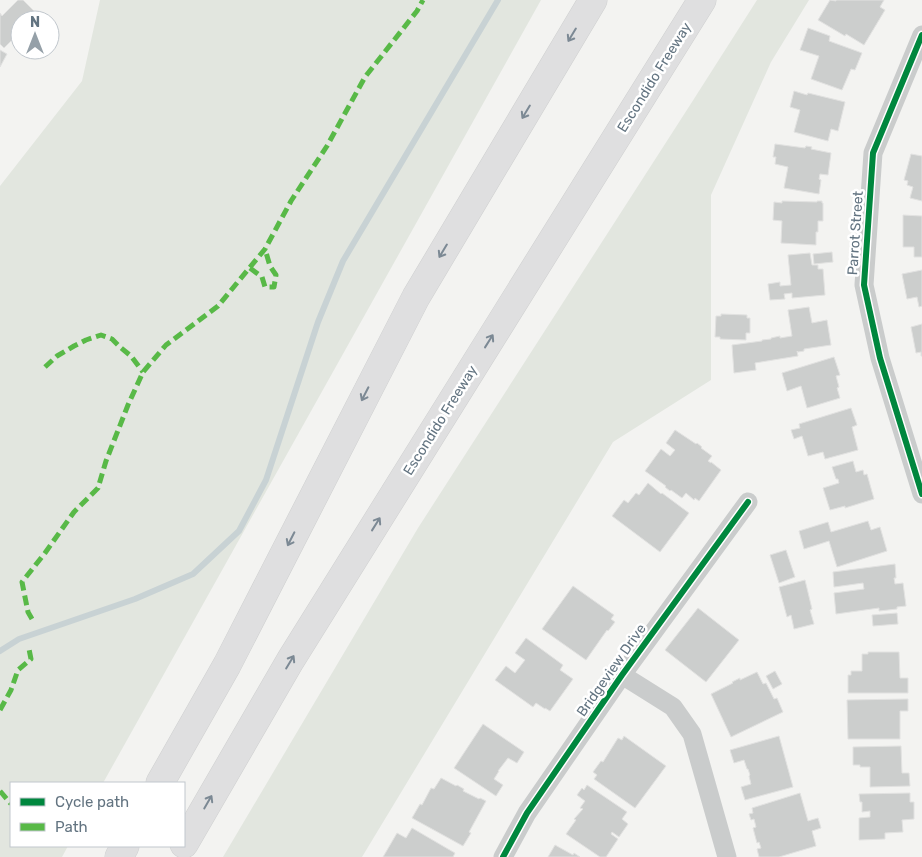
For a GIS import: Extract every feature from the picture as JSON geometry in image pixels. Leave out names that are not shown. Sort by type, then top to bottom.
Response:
[{"type":"highway","points":[[161,782],[227,665],[416,297],[593,0]]},
{"type":"highway","name":"Escondido Freeway","points":[[185,842],[290,661],[702,0]]},
{"type":"street","name":"Parrot Street","points":[[922,36],[873,153],[864,284],[880,358],[922,494]]},
{"type":"street","name":"Bridgeview Drive","points":[[503,857],[527,813],[622,675],[748,502]]},
{"type":"street","points":[[622,675],[673,707],[692,734],[727,857]]},
{"type":"shaded area","points":[[100,0],[541,0],[104,782],[10,782],[10,847],[67,847],[62,857],[0,857],[0,186],[82,81]]},
{"type":"shaded area","points":[[757,0],[809,0],[771,62],[711,195],[711,380],[613,442],[362,857],[223,857],[418,528]]},
{"type":"building","points":[[18,0],[23,0],[33,10],[10,10],[10,42],[4,48],[0,44],[0,13],[2,16]]},
{"type":"building","points":[[830,0],[884,0],[880,7],[885,10],[864,45],[818,20]]},
{"type":"building","points":[[808,28],[830,36],[829,41],[862,53],[855,70],[851,69],[842,90],[811,79],[819,56],[800,50]]},
{"type":"building","points":[[0,50],[7,54],[0,67]]},
{"type":"building","points":[[794,91],[845,102],[838,131],[831,129],[828,141],[794,132],[800,110],[790,107]]},
{"type":"building","points":[[775,144],[805,148],[806,146],[812,147],[811,149],[831,153],[828,175],[820,174],[819,194],[784,188],[788,167],[775,164],[776,157],[773,157]]},
{"type":"building","points":[[911,154],[922,156],[922,201],[910,198],[913,187],[907,185],[908,181],[904,180]]},
{"type":"building","points":[[782,201],[822,201],[823,221],[818,221],[816,245],[781,243],[782,221],[773,220],[774,202],[782,203]]},
{"type":"building","points":[[903,215],[922,216],[922,257],[914,257],[914,247],[903,247]]},
{"type":"building","points":[[832,252],[833,262],[814,264],[813,254]]},
{"type":"building","points":[[810,253],[812,265],[818,265],[818,269],[823,269],[825,295],[792,298],[792,293],[784,294],[785,299],[770,300],[768,284],[780,282],[780,286],[791,285],[788,255]]},
{"type":"building","points":[[922,270],[922,306],[919,307],[917,297],[907,299],[902,274]]},
{"type":"building","points":[[809,307],[812,323],[827,320],[831,345],[797,351],[798,356],[755,363],[756,370],[734,373],[732,345],[762,341],[780,336],[780,338],[792,336],[788,310]]},
{"type":"building","points":[[721,314],[747,315],[747,318],[750,318],[750,333],[746,333],[746,340],[720,339],[720,337],[715,337],[716,316],[721,316]]},
{"type":"building","points":[[922,324],[921,356],[921,352],[916,353],[911,327]]},
{"type":"building","points":[[834,357],[840,375],[836,376],[840,398],[807,408],[801,386],[787,391],[782,373]]},
{"type":"building","points":[[851,408],[857,425],[852,427],[858,450],[825,459],[823,452],[808,456],[802,436],[794,439],[791,430],[800,428],[799,424]]},
{"type":"building","points":[[675,430],[702,447],[712,456],[708,461],[721,470],[699,501],[695,498],[694,500],[686,493],[682,498],[645,471],[661,449],[670,456],[675,450],[666,443]]},
{"type":"building","points":[[853,461],[856,472],[863,470],[864,475],[867,474],[874,499],[845,508],[845,506],[830,510],[823,488],[839,483],[832,467]]},
{"type":"building","points":[[648,483],[689,513],[660,552],[612,516],[624,500],[628,503],[636,493],[639,495]]},
{"type":"building","points":[[868,521],[871,530],[880,527],[887,551],[837,567],[829,541],[804,549],[799,531],[828,522],[831,532]]},
{"type":"building","points":[[786,550],[795,577],[779,583],[770,555]]},
{"type":"building","points":[[895,564],[895,584],[903,583],[906,606],[897,607],[897,609],[879,611],[879,608],[836,614],[834,593],[864,589],[863,583],[834,587],[833,572]]},
{"type":"building","points":[[805,580],[814,624],[794,629],[791,615],[787,617],[779,587]]},
{"type":"building","points":[[573,586],[614,615],[611,619],[615,622],[607,630],[586,660],[542,629]]},
{"type":"building","points":[[698,608],[739,640],[706,682],[665,650]]},
{"type":"building","points":[[897,613],[898,624],[873,626],[872,615]]},
{"type":"building","points":[[526,638],[563,665],[560,670],[573,679],[550,711],[536,703],[533,707],[495,680],[506,666],[515,673],[525,660],[515,653]]},
{"type":"building","points":[[868,652],[899,652],[900,678],[908,678],[908,693],[848,693],[848,675],[851,675],[851,671],[862,671],[862,654],[868,654]]},
{"type":"building","points":[[775,671],[782,684],[773,689],[766,676]]},
{"type":"building","points":[[757,672],[763,684],[766,683],[774,699],[777,698],[783,712],[731,737],[711,694],[740,678],[740,680]]},
{"type":"building","points":[[908,699],[908,711],[900,711],[900,739],[848,739],[847,700]]},
{"type":"building","points":[[483,724],[524,752],[517,763],[508,758],[498,771],[494,779],[503,785],[496,796],[454,768]]},
{"type":"building","points":[[624,736],[666,766],[635,808],[594,779],[597,775],[593,772],[601,761],[603,762],[618,738],[622,740]]},
{"type":"building","points":[[779,736],[793,787],[745,800],[741,787],[751,784],[750,775],[744,760],[734,763],[730,750]]},
{"type":"building","points":[[901,746],[902,773],[909,773],[910,786],[870,787],[870,767],[853,765],[853,747]]},
{"type":"building","points":[[441,778],[464,789],[463,791],[486,801],[463,846],[412,818],[431,788],[434,789]]},
{"type":"building","points":[[587,785],[627,812],[622,819],[628,824],[619,837],[612,832],[611,834],[618,839],[606,857],[600,857],[566,834],[576,820],[574,819],[583,809],[580,808],[585,801],[577,795]]},
{"type":"building","points":[[800,793],[808,821],[818,818],[821,828],[812,831],[816,846],[779,857],[759,857],[757,849],[761,848],[759,842],[757,843],[753,828],[756,827],[754,819],[751,820],[749,814],[753,813],[752,808]]},
{"type":"building","points":[[910,793],[910,802],[914,802],[914,819],[902,820],[903,832],[885,833],[885,839],[859,840],[859,818],[870,817],[870,811],[862,812],[862,802],[860,802],[859,794]]},
{"type":"building","points":[[412,828],[455,853],[453,857],[383,857],[397,833],[406,838]]},
{"type":"building","points":[[555,845],[573,855],[574,853],[580,857],[548,857]]},
{"type":"waterway","points":[[0,651],[19,639],[135,599],[193,574],[239,531],[266,480],[318,322],[343,261],[498,0]]},
{"type":"marked path","points":[[32,619],[28,612],[22,582],[74,512],[98,488],[106,461],[143,372],[166,345],[218,306],[265,249],[291,201],[327,146],[365,77],[417,11],[423,0]]},
{"type":"marked path","points":[[250,268],[262,277],[265,287],[274,287],[276,275],[270,266],[265,249]]},
{"type":"marked path","points":[[45,367],[57,356],[74,346],[101,335],[112,339],[131,356],[143,372]]},
{"type":"marked path","points":[[0,710],[11,690],[18,670],[31,659],[29,649]]},
{"type":"marked path","points":[[0,791],[10,803]]},
{"type":"cycle path","points":[[922,35],[873,153],[864,285],[880,358],[922,494]]},
{"type":"cycle path","points":[[503,857],[527,813],[622,675],[748,502]]}]
